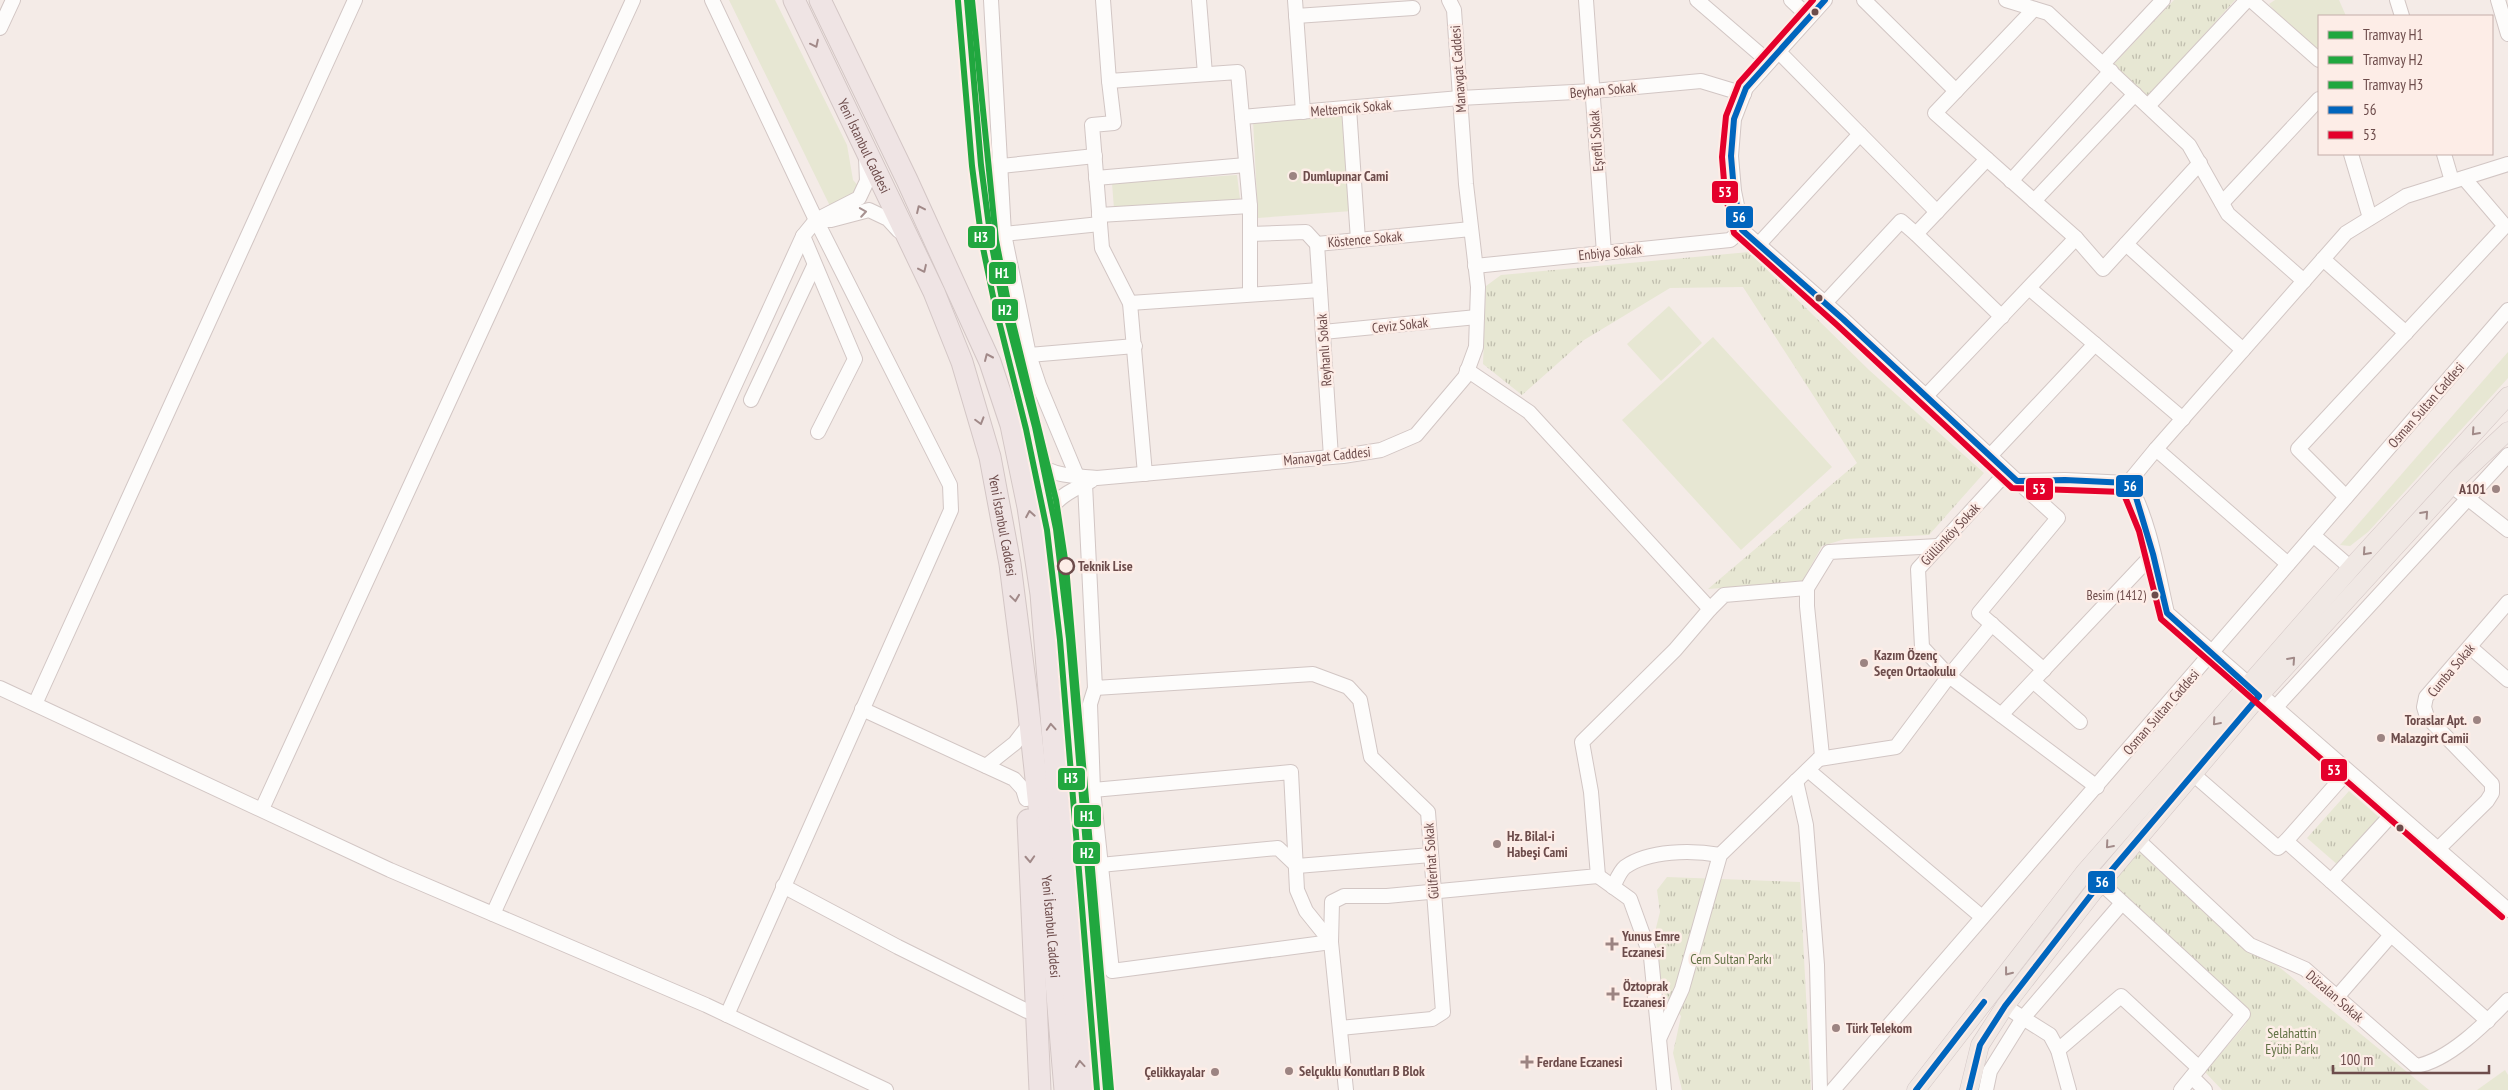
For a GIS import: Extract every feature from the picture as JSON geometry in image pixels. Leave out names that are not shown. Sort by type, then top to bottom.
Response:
[{"type":"highway","name":"Yeni İstanbul Caddesi","points":[[794,0],[911,242],[962,362],[990,457],[1011,572],[1028,705],[1048,890],[1070,1038],[1082,1090]]},
{"type":"highway","points":[[820,0],[849,61]]},
{"type":"highway","points":[[833,0],[849,61]]},
{"type":"highway","name":"Yeni İstanbul Caddesi","points":[[849,61],[990,362],[1011,425],[1037,561],[1053,754],[1070,1038],[1065,1090]]},
{"type":"highway","points":[[1028,705],[1025,730],[1032,1005],[1040,1090]]},
{"type":"highway","points":[[1053,754],[1064,790],[1075,842],[1097,1090]]},
{"type":"highway","points":[[1032,1005],[1048,1044],[1053,1090]]},
{"type":"main road","points":[[1969,1090],[1980,1045],[2005,1006],[2101,884],[2193,774],[2254,691],[2351,568],[2508,396]]},
{"type":"main road","points":[[1916,1090],[2084,873],[2254,691],[2452,486],[2508,431]]},
{"type":"street","points":[[0,28],[12,0]]},
{"type":"street","points":[[35,704],[355,0]]},
{"type":"street","points":[[262,809],[633,0]]},
{"type":"street","points":[[712,0],[816,220],[950,485],[951,510],[726,1015]]},
{"type":"street","points":[[991,0],[1004,234],[1029,355],[1039,385],[1086,479],[1095,683],[1090,704],[1093,790],[1112,971],[1331,942]]},
{"type":"street","points":[[1103,0],[1114,123],[1092,125],[1102,248],[1130,303],[1145,474]]},
{"type":"street","points":[[1199,0],[1205,74]]},
{"type":"street","points":[[1295,0],[1303,112]]},
{"type":"street","name":"Manavgat Caddesi","points":[[1011,425],[1026,452],[1044,470],[1086,479],[1331,457],[1380,450],[1416,436],[1465,377],[1476,347],[1478,287],[1471,229],[1454,10],[1449,0]]},
{"type":"street","name":"Eşrefli Sokak","points":[[1586,0],[1604,253]]},
{"type":"street","points":[[1697,0],[1768,62]]},
{"type":"street","points":[[1791,0],[1810,17]]},
{"type":"street","points":[[1825,0],[1746,88],[1734,119],[1731,156],[1734,191],[1742,230],[1825,303],[1989,457],[2058,518],[1979,613],[2044,670]]},
{"type":"street","points":[[1864,0],[1956,91]]},
{"type":"street","points":[[2006,0],[2048,13],[2148,106],[2189,145],[2228,214],[2304,280]]},
{"type":"street","points":[[2011,181],[2163,0]]},
{"type":"street","points":[[2148,106],[2253,0],[2318,59]]},
{"type":"street","points":[[2397,0],[2402,15]]},
{"type":"street","points":[[2498,0],[2508,31]]},
{"type":"street","points":[[1296,16],[1413,8]]},
{"type":"street","points":[[2034,9],[1935,112],[2076,238],[2103,270],[2200,163]]},
{"type":"street","points":[[1778,51],[1937,212]]},
{"type":"street","points":[[1109,81],[1238,72],[1250,206],[1256,234],[1250,294]]},
{"type":"street","name":"Beyhan Sokak","points":[[1460,98],[1593,91],[1701,81],[1744,94]]},
{"type":"street","points":[[2034,202],[2135,94]]},
{"type":"street","name":"Meltemcik Sokak","points":[[1242,117],[1460,98]]},
{"type":"street","points":[[2222,203],[2318,100]]},
{"type":"street","points":[[1349,108],[1358,240]]},
{"type":"street","points":[[1758,245],[1860,134]]},
{"type":"street","points":[[493,914],[802,236],[816,220],[858,198],[867,181],[866,152]]},
{"type":"street","points":[[2351,155],[2370,218]]},
{"type":"street","points":[[2346,498],[2298,449],[2507,227],[2458,180],[2445,155]]},
{"type":"street","points":[[1001,166],[1095,156]]},
{"type":"street","points":[[1916,234],[1987,159]]},
{"type":"street","points":[[2128,483],[2346,233],[2406,196],[2508,164]]},
{"type":"street","points":[[1096,178],[1246,165]]},
{"type":"street","points":[[1004,234],[1100,220],[1250,206]]},
{"type":"street","points":[[816,220],[831,220],[869,210],[888,219],[911,242]]},
{"type":"street","points":[[1825,303],[1901,221],[2002,317]]},
{"type":"street","name":"Köstence Sokak","points":[[1256,234],[1306,232],[1317,244],[1471,229]]},
{"type":"street","name":"Enbiya Sokak","points":[[1476,266],[1730,240],[1742,230]]},
{"type":"street","points":[[802,236],[855,359],[818,432]]},
{"type":"street","points":[[1925,397],[2076,238]]},
{"type":"street","name":"Reyhanlı Sokak","points":[[1317,244],[1331,457]]},
{"type":"street","points":[[2126,244],[2243,350]]},
{"type":"street","points":[[2323,259],[2406,333]]},
{"type":"street","points":[[751,400],[814,266]]},
{"type":"street","points":[[2029,288],[2183,419]]},
{"type":"street","points":[[1130,303],[1320,290]]},
{"type":"street","name":"Osman Sultan Caddesi","points":[[1833,1090],[2508,310]]},
{"type":"street","name":"Ceviz Sokak","points":[[1323,332],[1477,317]]},
{"type":"street","points":[[1989,457],[2095,344]]},
{"type":"street","points":[[1029,355],[1135,346]]},
{"type":"street","points":[[1468,370],[1529,412],[1710,609]]},
{"type":"street","points":[[2156,449],[2288,564]]},
{"type":"street","points":[[2274,709],[2508,455]]},
{"type":"street","points":[[2011,477],[2128,483]]},
{"type":"street","name":"Güllünköy Sokak","points":[[2011,477],[1938,546],[1918,569],[1922,647],[1949,676],[2097,787]]},
{"type":"street","points":[[1037,561],[1052,505],[1062,495],[1086,479]]},
{"type":"street","points":[[2128,483],[2135,494],[2153,554],[2167,613],[2274,709],[2508,910]]},
{"type":"street","points":[[2452,486],[2508,530]]},
{"type":"street","points":[[2314,535],[2351,568]]},
{"type":"street","points":[[1659,1039],[1682,989],[1720,855],[1822,756],[1807,606],[1807,588],[1829,552],[1938,546]]},
{"type":"street","points":[[2000,715],[2034,682],[2153,554]]},
{"type":"street","points":[[1598,876],[1591,792],[1582,742],[1675,650],[1724,595],[1807,588]]},
{"type":"street","name":"Cumba Sokak","points":[[2436,850],[2487,801],[2492,793],[2492,784],[2428,717],[2424,708],[2426,697],[2508,602]]},
{"type":"street","points":[[1819,759],[1896,747],[1949,676],[1992,624]]},
{"type":"street","points":[[2470,647],[2508,680]]},
{"type":"street","name":"Gülferhat Sokak","points":[[1095,683],[1313,674],[1348,687],[1360,700],[1371,757],[1428,812],[1443,1012],[1432,1020],[1340,1028]]},
{"type":"street","points":[[2034,682],[2080,722]]},
{"type":"street","points":[[0,688],[390,870],[726,1015],[886,1090]]},
{"type":"street","points":[[862,709],[1014,779],[1023,789],[1026,799]]},
{"type":"street","points":[[986,766],[1015,743],[1025,730]]},
{"type":"street","points":[[1808,770],[1982,917]]},
{"type":"street","points":[[1093,790],[1291,772],[1297,890],[1306,911],[1331,942]]},
{"type":"street","points":[[2193,774],[2278,848],[2347,772]]},
{"type":"street","points":[[1796,781],[1806,825],[1817,964],[1820,1090]]},
{"type":"street","points":[[2332,882],[2394,812]]},
{"type":"street","name":"Düzalan Sokak","points":[[2138,840],[2250,945],[2305,969],[2416,1066],[2430,1064],[2488,1021],[2508,1000]]},
{"type":"street","points":[[2286,841],[2488,1021]]},
{"type":"street","points":[[1100,865],[1278,848],[1297,866],[1431,855]]},
{"type":"street","points":[[1613,887],[1624,868],[1652,856],[1694,851],[1720,855]]},
{"type":"street","points":[[1346,1090],[1331,942],[1332,902],[1344,896],[1433,892],[1598,876],[1630,899],[1650,957],[1664,1090]]},
{"type":"street","points":[[2101,884],[2242,1014],[2181,1090]]},
{"type":"street","points":[[783,886],[898,947],[1032,1005]]},
{"type":"street","points":[[1986,1090],[1990,1072],[2022,1018],[2122,903]]},
{"type":"street","points":[[2337,997],[2391,935]]},
{"type":"street","points":[[2058,1050],[2120,996],[2195,1073],[2205,1090]]},
{"type":"street","points":[[2005,1006],[2050,1035],[2058,1050],[2069,1090]]},
{"type":"green space","points":[[729,0],[775,0],[847,145],[853,180],[862,190],[830,206]]},
{"type":"green space","points":[[2174,0],[2235,0],[2148,97],[2114,64]]},
{"type":"green space","points":[[2275,0],[2339,0],[2346,15],[2318,15],[2318,49],[2269,4]]},
{"type":"green space","points":[[1343,115],[1352,211],[1258,218],[1253,120]]},
{"type":"green space","points":[[1237,175],[1240,199],[1114,209],[1112,183]]},
{"type":"green space","points":[[1749,252],[1869,370],[1984,473],[1929,535],[1845,539],[1822,546],[1802,582],[1708,589],[1857,463],[1743,287],[1670,288],[1584,340],[1522,395],[1483,364],[1486,286],[1501,275]]},
{"type":"green space","points":[[1669,306],[1702,343],[1661,381],[1627,344]]},
{"type":"green space","points":[[1713,337],[1832,467],[1741,550],[1622,420]]},
{"type":"green space","points":[[2508,352],[2508,378],[2368,532],[2350,546],[2340,545]]},
{"type":"green space","points":[[2349,791],[2381,819],[2339,866],[2307,838]]},
{"type":"green space","name":"Selahattin Eyübi Parkı","points":[[2138,851],[2429,1090],[2222,1090],[2205,1072],[2246,1024],[2248,1012],[2110,883]]},
{"type":"green space","name":"Cem Sultan Parkı","points":[[1667,877],[1800,882],[1811,1090],[1682,1090],[1673,1053],[1681,1016],[1662,991],[1655,932],[1660,912],[1657,890]]},
{"type":"green space","points":[[2505,1070],[2508,1075],[2508,1090],[2477,1090]]},
{"type":"tram line","name":"H2","points":[[967,0],[981,165],[991,241],[1002,299],[1035,427],[1056,529],[1069,639],[1106,1090]]},
{"type":"tram line","name":"H1","points":[[972,0],[996,240],[1009,307],[1056,500],[1066,566],[1111,1090]]},
{"type":"tram line","name":"H3","points":[[958,1],[972,166],[982,243],[994,301],[1026,429],[1047,530],[1060,640],[1097,1090]]},
{"type":"transit line","name":"53","points":[[1813,0],[1739,83],[1726,116],[1722,157],[1725,193],[1734,233],[1837,325],[2012,488],[2123,492],[2139,531],[2161,619],[2502,917]]},
{"type":"transit line","name":"56","points":[[1825,0],[1746,88],[1734,119],[1731,156],[1734,191],[1742,230],[1843,319],[2017,481],[2065,480],[2128,483],[2135,494],[2153,554],[2167,613],[2259,696],[2094,891],[2005,1006],[1980,1045],[1969,1090]]},
{"type":"transit line","name":"56","points":[[1916,1090],[1984,1002]]},
{"type":"place","name":"Dumlupınar Cami","points":[[1293,176]]},
{"type":"place","name":"A101","points":[[2496,489]]},
{"type":"place","name":"Teknik Lise","points":[[1066,566]]},
{"type":"place","name":"Besim (1412)","points":[[2155,595]]},
{"type":"place","name":"Kazım Özenç Seçen Ortaokulu","points":[[1864,663]]},
{"type":"place","name":"Toraslar Apt.","points":[[2477,720]]},
{"type":"place","name":"Malazgirt Camii","points":[[2381,738]]},
{"type":"place","name":"Hz. Bilal-i Habeşi Cami","points":[[1497,844]]},
{"type":"place","name":"Yunus Emre Eczanesi","points":[[1612,944]]},
{"type":"place","name":"Öztoprak Eczanesi","points":[[1613,994]]},
{"type":"place","name":"Türk Telekom","points":[[1836,1028]]},
{"type":"place","name":"Ferdane Eczanesi","points":[[1527,1062]]},
{"type":"place","name":"Selçuklu Konutları B Blok","points":[[1289,1071]]},
{"type":"place","name":"Çelikkayalar","points":[[1215,1072]]}]
